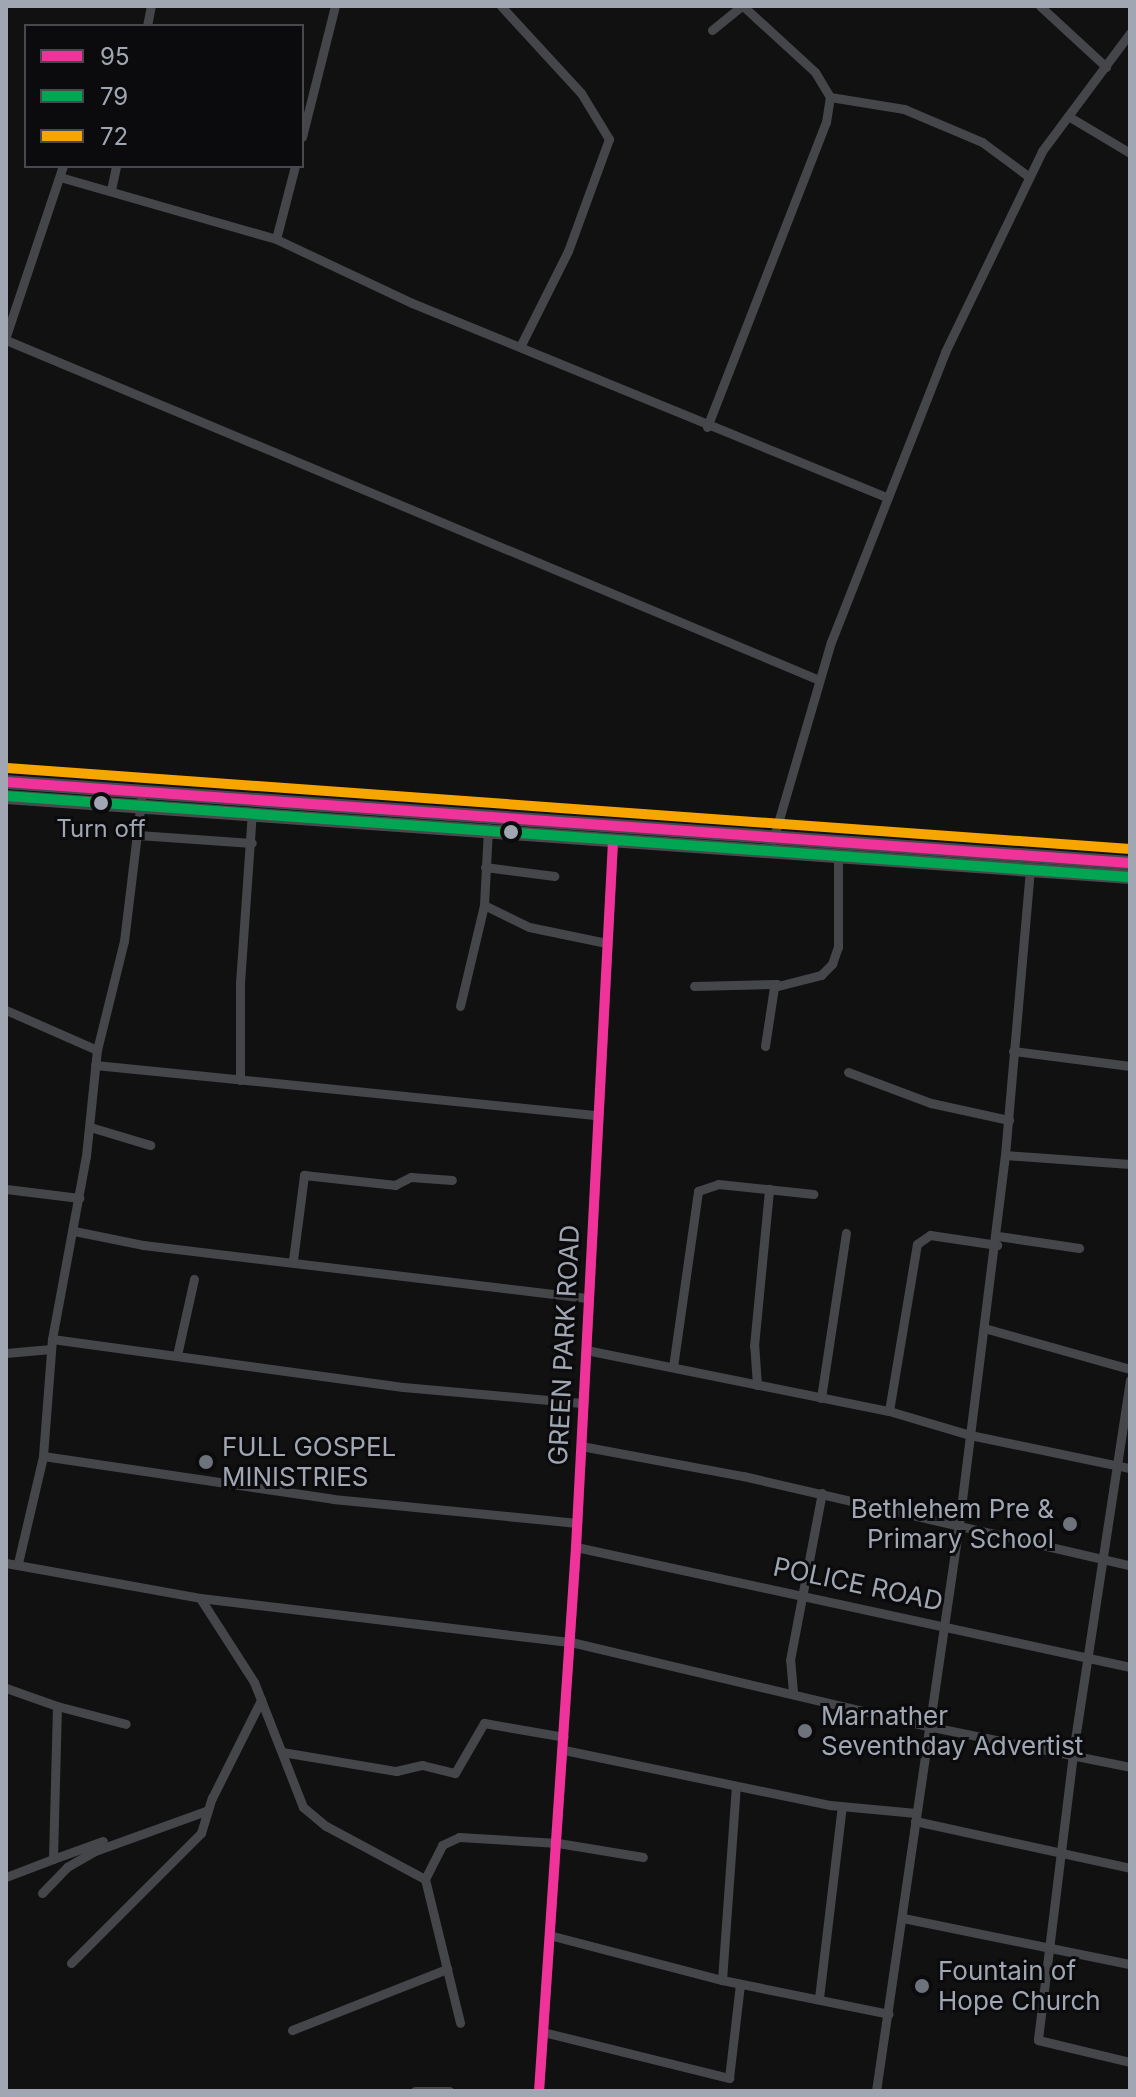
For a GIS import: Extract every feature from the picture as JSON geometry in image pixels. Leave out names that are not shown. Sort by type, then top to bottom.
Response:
[{"type":"main road","points":[[6,782],[252,813],[488,824],[613,840],[773,844],[838,855],[898,853],[1130,877]]},
{"type":"main road","points":[[6,797],[142,799],[898,853],[1130,863]]},
{"type":"street","points":[[304,129],[335,6]]},
{"type":"street","points":[[501,6],[581,93],[609,139],[568,251],[521,345]]},
{"type":"street","points":[[707,427],[826,122],[830,97],[815,72],[743,6],[712,30]]},
{"type":"street","points":[[1040,6],[1106,67]]},
{"type":"street","points":[[773,844],[819,680],[886,497],[945,352],[1028,176],[1130,33]]},
{"type":"street","points":[[830,97],[904,109],[982,142],[1028,176]]},
{"type":"street","points":[[1068,116],[1130,153]]},
{"type":"street","points":[[111,190],[116,168]]},
{"type":"street","points":[[276,239],[294,168]]},
{"type":"street","points":[[819,680],[6,338],[62,171],[111,190],[276,239],[412,303],[521,345],[707,427],[886,497]]},
{"type":"street","points":[[18,1563],[43,1456],[51,1344],[74,1231],[90,1127],[97,1050],[124,941],[142,799]]},
{"type":"street","points":[[240,1080],[240,983],[252,813]]},
{"type":"street","points":[[460,1006],[484,905],[488,824]]},
{"type":"street","points":[[138,835],[252,843]]},
{"type":"street","name":"GREEN PARK ROAD","points":[[539,2091],[571,1642],[595,1115],[613,840]]},
{"type":"street","points":[[694,986],[734,989],[781,984],[821,975],[832,964],[838,947],[838,855]]},
{"type":"street","points":[[485,867],[554,876]]},
{"type":"street","points":[[876,2091],[997,1240],[1030,869]]},
{"type":"street","points":[[484,905],[529,927],[606,943]]},
{"type":"street","points":[[765,1046],[772,991],[781,984]]},
{"type":"street","points":[[6,1010],[97,1050]]},
{"type":"street","points":[[1013,1051],[1130,1066]]},
{"type":"street","points":[[95,1065],[595,1115]]},
{"type":"street","points":[[848,1072],[931,1103],[1009,1120]]},
{"type":"street","points":[[90,1127],[150,1145]]},
{"type":"street","points":[[1005,1155],[1130,1164]]},
{"type":"street","points":[[293,1260],[304,1175],[395,1185],[405,1178],[452,1180]]},
{"type":"street","points":[[673,1367],[698,1191],[718,1184],[813,1194]]},
{"type":"street","points":[[6,1189],[79,1198]]},
{"type":"street","points":[[757,1385],[754,1346],[769,1189]]},
{"type":"street","points":[[74,1231],[143,1245],[293,1260],[589,1298]]},
{"type":"street","points":[[821,1398],[846,1233]]},
{"type":"street","points":[[889,1411],[917,1244],[930,1235],[1079,1248]]},
{"type":"street","points":[[177,1355],[194,1279]]},
{"type":"street","points":[[984,1328],[1130,1369]]},
{"type":"street","points":[[6,1353],[51,1344],[177,1355],[403,1387],[581,1403]]},
{"type":"street","points":[[586,1350],[889,1411],[970,1435],[1130,1468]]},
{"type":"street","points":[[1130,1380],[1091,1658],[1073,1754],[1038,2040],[1130,2062]]},
{"type":"street","points":[[581,1446],[822,1493],[1130,1565]]},
{"type":"street","points":[[43,1456],[333,1499],[577,1523]]},
{"type":"street","points":[[793,1692],[790,1660],[822,1493]]},
{"type":"street","name":"POLICE ROAD","points":[[576,1547],[1130,1667]]},
{"type":"street","points":[[6,1563],[200,1598],[571,1642],[927,1726],[1130,1767]]},
{"type":"street","points":[[200,1598],[261,1700],[293,1788],[311,1816],[425,1879]]},
{"type":"street","points":[[6,1688],[57,1706],[126,1724]]},
{"type":"street","points":[[71,1963],[201,1833],[208,1810],[261,1700]]},
{"type":"street","points":[[53,1859],[57,1706]]},
{"type":"street","points":[[282,1752],[396,1771],[422,1765],[455,1773],[484,1723],[564,1737]]},
{"type":"street","points":[[564,1750],[736,1787],[915,1817],[1130,1868]]},
{"type":"street","points":[[722,1980],[736,1787]]},
{"type":"street","points":[[819,1998],[842,1806]]},
{"type":"street","points":[[42,1893],[67,1867],[95,1851],[208,1810]]},
{"type":"street","points":[[6,1877],[141,1828]]},
{"type":"street","points":[[460,2023],[425,1879],[447,1840],[558,1843],[643,1857]]},
{"type":"street","points":[[903,1918],[1130,1964]]},
{"type":"street","points":[[549,1935],[722,1980],[889,2014]]},
{"type":"street","points":[[292,2030],[447,1969]]},
{"type":"street","points":[[543,2032],[729,2078],[740,1984]]},
{"type":"street","points":[[415,2091],[449,2091]]},
{"type":"transit line","name":"72","points":[[7,768],[1130,849]]},
{"type":"transit line","name":"95","points":[[6,782],[1130,863]]},
{"type":"transit line","name":"79","points":[[6,796],[1129,877]]},
{"type":"transit line","name":"95","points":[[539,2091],[576,1547],[613,840]]},
{"type":"place","name":"Turn off","points":[[101,803]]},
{"type":"place","name":"FULL GOSPEL MINISTRIES","points":[[206,1462]]},
{"type":"place","name":"Bethlehem Pre & Primary School","points":[[1070,1524]]},
{"type":"place","name":"Marnather Seventhday Advertist","points":[[805,1731]]},
{"type":"place","name":"Fountain of Hope Church","points":[[922,1986]]}]
